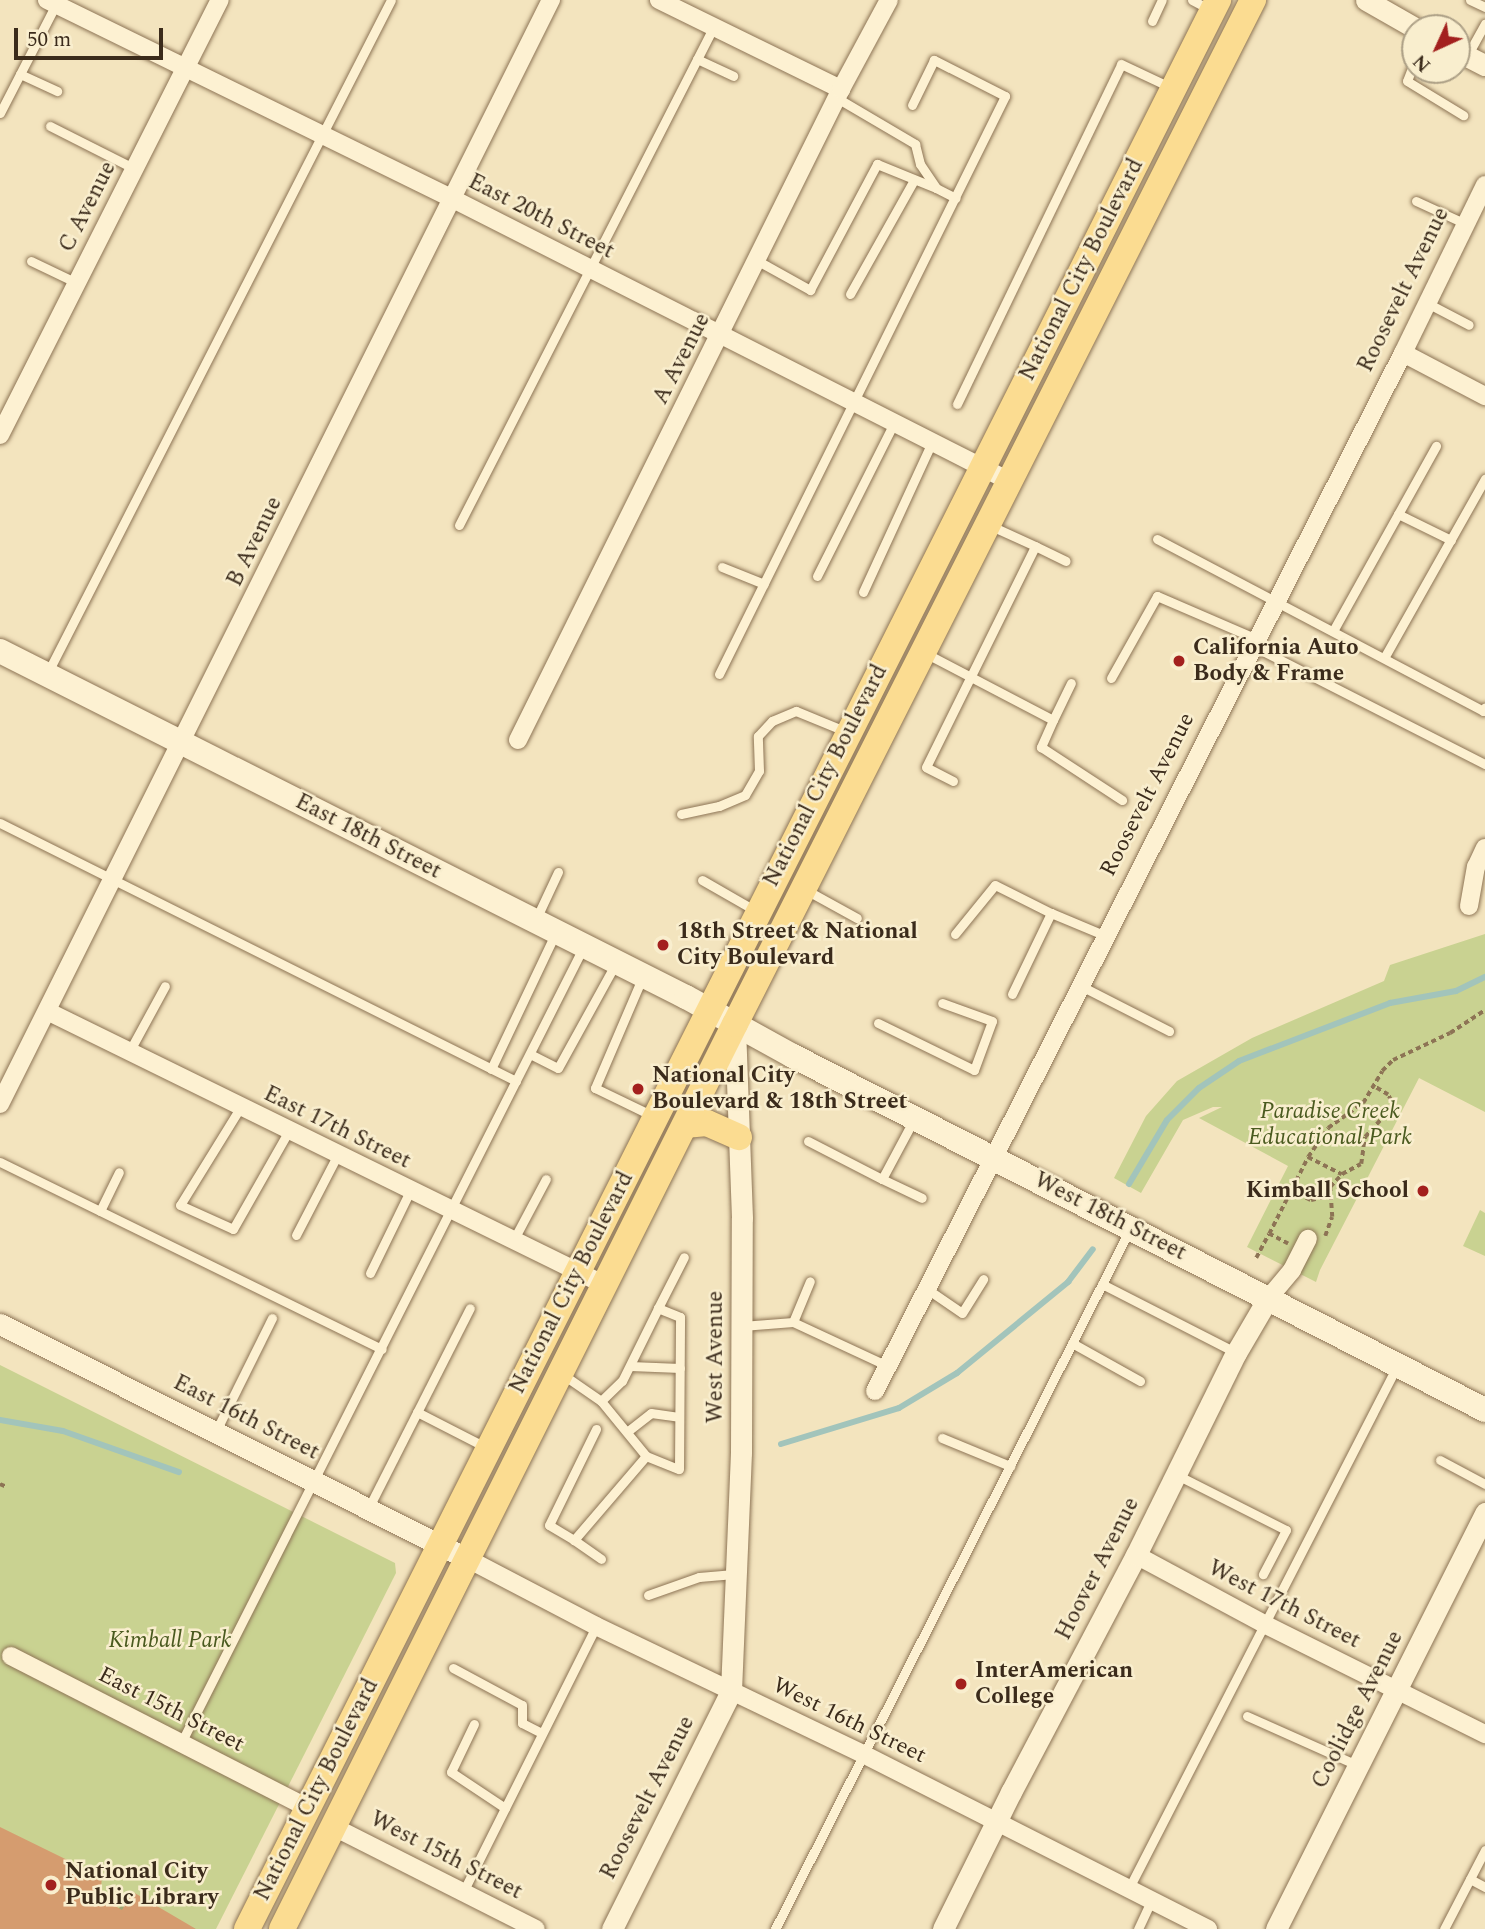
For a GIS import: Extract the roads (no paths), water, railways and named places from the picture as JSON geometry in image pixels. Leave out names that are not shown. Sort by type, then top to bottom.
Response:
[{"type":"main road","name":"National City Boulevard","points":[[282,1929],[803,888],[1011,482],[1252,0]]},
{"type":"main road","name":"National City Boulevard","points":[[247,1929],[1174,88],[1208,4]]},
{"type":"main road","name":"East 18th Street","points":[[0,651],[584,945],[735,1024]]},
{"type":"main road","name":"West 18th Street","points":[[735,1024],[1485,1410]]},
{"type":"main road","points":[[685,1125],[707,1123],[740,1137]]},
{"type":"street","name":"C Avenue","points":[[0,435],[220,0]]},
{"type":"street","name":"B Avenue","points":[[0,1104],[49,1012],[111,881],[551,0]]},
{"type":"street","points":[[659,0],[839,94]]},
{"type":"street","name":"A Avenue","points":[[518,740],[839,94],[889,0]]},
{"type":"street","points":[[1366,0],[1393,6]]},
{"type":"street","name":"East 20th Street","points":[[53,1],[453,199],[1011,482]]},
{"type":"street","name":"Roosevelt Avenue","points":[[875,1391],[1403,353],[1485,186]]},
{"type":"street","points":[[1403,353],[1485,396]]},
{"type":"street","points":[[1469,906],[1476,867],[1485,848]]},
{"type":"street","name":"East 17th Street","points":[[49,1012],[288,1132],[605,1285]]},
{"type":"street","name":"West Avenue","points":[[731,1691],[742,1326],[740,1137],[735,1024]]},
{"type":"street","name":"Hoover Avenue","points":[[943,1929],[1136,1555],[1236,1353],[1267,1300],[1311,1244]]},
{"type":"street","name":"East 16th Street","points":[[0,1324],[468,1559]]},
{"type":"street","name":"Coolidge Avenue","points":[[1276,1929],[1485,1513]]},
{"type":"street","name":"West 17th Street","points":[[1136,1555],[1266,1625],[1485,1734]]},
{"type":"street","name":"West 16th Street","points":[[468,1559],[596,1626],[863,1754],[1208,1929]]},
{"type":"street","name":"East 15th Street","points":[[10,1656],[309,1808]]},
{"type":"street","name":"Roosevelt Avenue","points":[[612,1929],[731,1691]]},
{"type":"street","name":"West 15th Street","points":[[334,1827],[536,1929]]},
{"type":"lane","points":[[47,674],[391,0]]},
{"type":"lane","points":[[1152,21],[1162,0]]},
{"type":"lane","points":[[1470,0],[1485,7]]},
{"type":"lane","points":[[0,113],[53,1]]},
{"type":"lane","points":[[1471,55],[1485,24]]},
{"type":"lane","points":[[459,525],[713,27]]},
{"type":"lane","points":[[697,59],[733,76]]},
{"type":"lane","points":[[719,674],[856,403],[1005,96],[934,60],[912,105]]},
{"type":"lane","points":[[957,404],[1121,64],[1174,88]]},
{"type":"lane","points":[[20,74],[57,92]]},
{"type":"lane","points":[[1412,84],[1463,116]]},
{"type":"lane","points":[[839,94],[915,144],[920,164],[936,188]]},
{"type":"lane","points":[[50,126],[135,169]]},
{"type":"lane","points":[[758,261],[810,290],[877,164],[956,198]]},
{"type":"lane","points":[[850,294],[914,180]]},
{"type":"lane","points":[[1416,201],[1466,224]]},
{"type":"lane","points":[[31,261],[77,283]]},
{"type":"lane","points":[[1427,303],[1469,325]]},
{"type":"lane","points":[[817,576],[894,423]]},
{"type":"lane","points":[[863,592],[932,442]]},
{"type":"lane","points":[[1334,631],[1436,446]]},
{"type":"lane","points":[[1384,658],[1485,479]]},
{"type":"lane","points":[[1398,514],[1451,540]]},
{"type":"lane","points":[[989,525],[1066,561]]},
{"type":"lane","points":[[1157,539],[1483,711],[1485,708]]},
{"type":"lane","points":[[953,781],[926,767],[1035,546]]},
{"type":"lane","points":[[722,567],[764,584]]},
{"type":"lane","points":[[1111,678],[1157,596],[1255,642],[1485,764]]},
{"type":"lane","points":[[924,652],[1053,720]]},
{"type":"lane","points":[[1071,683],[1041,747],[1122,800]]},
{"type":"lane","points":[[681,814],[719,806],[745,795],[759,771],[758,736],[772,721],[796,711],[848,733]]},
{"type":"lane","points":[[0,823],[111,881],[516,1081]]},
{"type":"lane","points":[[491,1069],[546,926],[558,872]]},
{"type":"lane","points":[[702,880],[758,911]]},
{"type":"lane","points":[[955,934],[995,885],[1106,936]]},
{"type":"lane","points":[[803,888],[857,918]]},
{"type":"lane","points":[[1012,994],[1051,913]]},
{"type":"lane","points":[[181,1743],[584,945]]},
{"type":"lane","points":[[530,1054],[558,1068],[617,962]]},
{"type":"lane","points":[[643,975],[596,1088],[655,1116]]},
{"type":"lane","points":[[130,1052],[165,986]]},
{"type":"lane","points":[[1080,986],[1169,1031]]},
{"type":"lane","points":[[878,1023],[974,1070],[992,1021],[942,1003]]},
{"type":"lane","points":[[240,1108],[180,1205],[233,1229],[288,1132]]},
{"type":"lane","points":[[882,1179],[915,1118]]},
{"type":"lane","points":[[808,1141],[922,1198]]},
{"type":"lane","points":[[296,1236],[337,1156]]},
{"type":"lane","points":[[0,1162],[382,1349]]},
{"type":"lane","points":[[100,1211],[119,1172]]},
{"type":"lane","points":[[513,1241],[546,1179]]},
{"type":"lane","points":[[370,1273],[411,1191]]},
{"type":"lane","points":[[775,1929],[1131,1228]]},
{"type":"lane","points":[[601,1401],[622,1381],[684,1256]]},
{"type":"lane","points":[[927,1289],[962,1313],[983,1279]]},
{"type":"lane","points":[[793,1322],[810,1281]]},
{"type":"lane","points":[[1102,1284],[1236,1353]]},
{"type":"lane","points":[[368,1508],[470,1308]]},
{"type":"lane","points":[[561,1373],[601,1401],[646,1456],[679,1469],[680,1317],[658,1308]]},
{"type":"lane","points":[[215,1432],[272,1318]]},
{"type":"lane","points":[[742,1326],[793,1322],[888,1366]]},
{"type":"lane","points":[[1072,1343],[1140,1381]]},
{"type":"lane","points":[[630,1366],[680,1368]]},
{"type":"lane","points":[[1129,1888],[1397,1366]]},
{"type":"lane","points":[[417,1412],[489,1449]]},
{"type":"lane","points":[[628,1431],[651,1413],[679,1417]]},
{"type":"lane","points":[[596,1429],[549,1525],[601,1559]]},
{"type":"lane","points":[[942,1438],[1010,1466]]},
{"type":"lane","points":[[573,1540],[646,1456]]},
{"type":"lane","points":[[1440,1460],[1485,1484]]},
{"type":"lane","points":[[1176,1474],[1286,1530],[1263,1574]]},
{"type":"lane","points":[[648,1595],[699,1577],[736,1574]]},
{"type":"lane","points":[[463,1892],[596,1626]]},
{"type":"lane","points":[[453,1668],[522,1705],[522,1723],[542,1733]]},
{"type":"lane","points":[[1247,1716],[1358,1766]]},
{"type":"lane","points":[[474,1724],[452,1772],[505,1808]]},
{"type":"lane","points":[[1444,1929],[1485,1850]]},
{"type":"lane","points":[[1470,1879],[1485,1887]]},
{"type":"lane","points":[[1138,1929],[1152,1899]]},
{"type":"waterway","points":[[1129,1184],[1167,1120],[1199,1088],[1239,1061],[1390,1003],[1456,991],[1485,977]]},
{"type":"waterway","points":[[781,1444],[899,1408],[957,1373],[1068,1282],[1093,1249]]},
{"type":"waterway","points":[[0,1420],[63,1431],[179,1472]]},
{"type":"place","name":"California Auto Body & Frame","points":[[1179,661]]},
{"type":"place","name":"18th Street & National City Boulevard","points":[[663,945]]},
{"type":"place","name":"National City Boulevard & 18th Street","points":[[638,1089]]},
{"type":"place","name":"Kimball School","points":[[1423,1191]]},
{"type":"place","name":"InterAmerican College","points":[[961,1684]]},
{"type":"place","name":"National City Public Library","points":[[51,1885]]},
{"type":"park label","name":"Paradise Creek Educational Park","points":[[1330,1125]]},
{"type":"park label","name":"Kimball Park","points":[[170,1641]]}]
